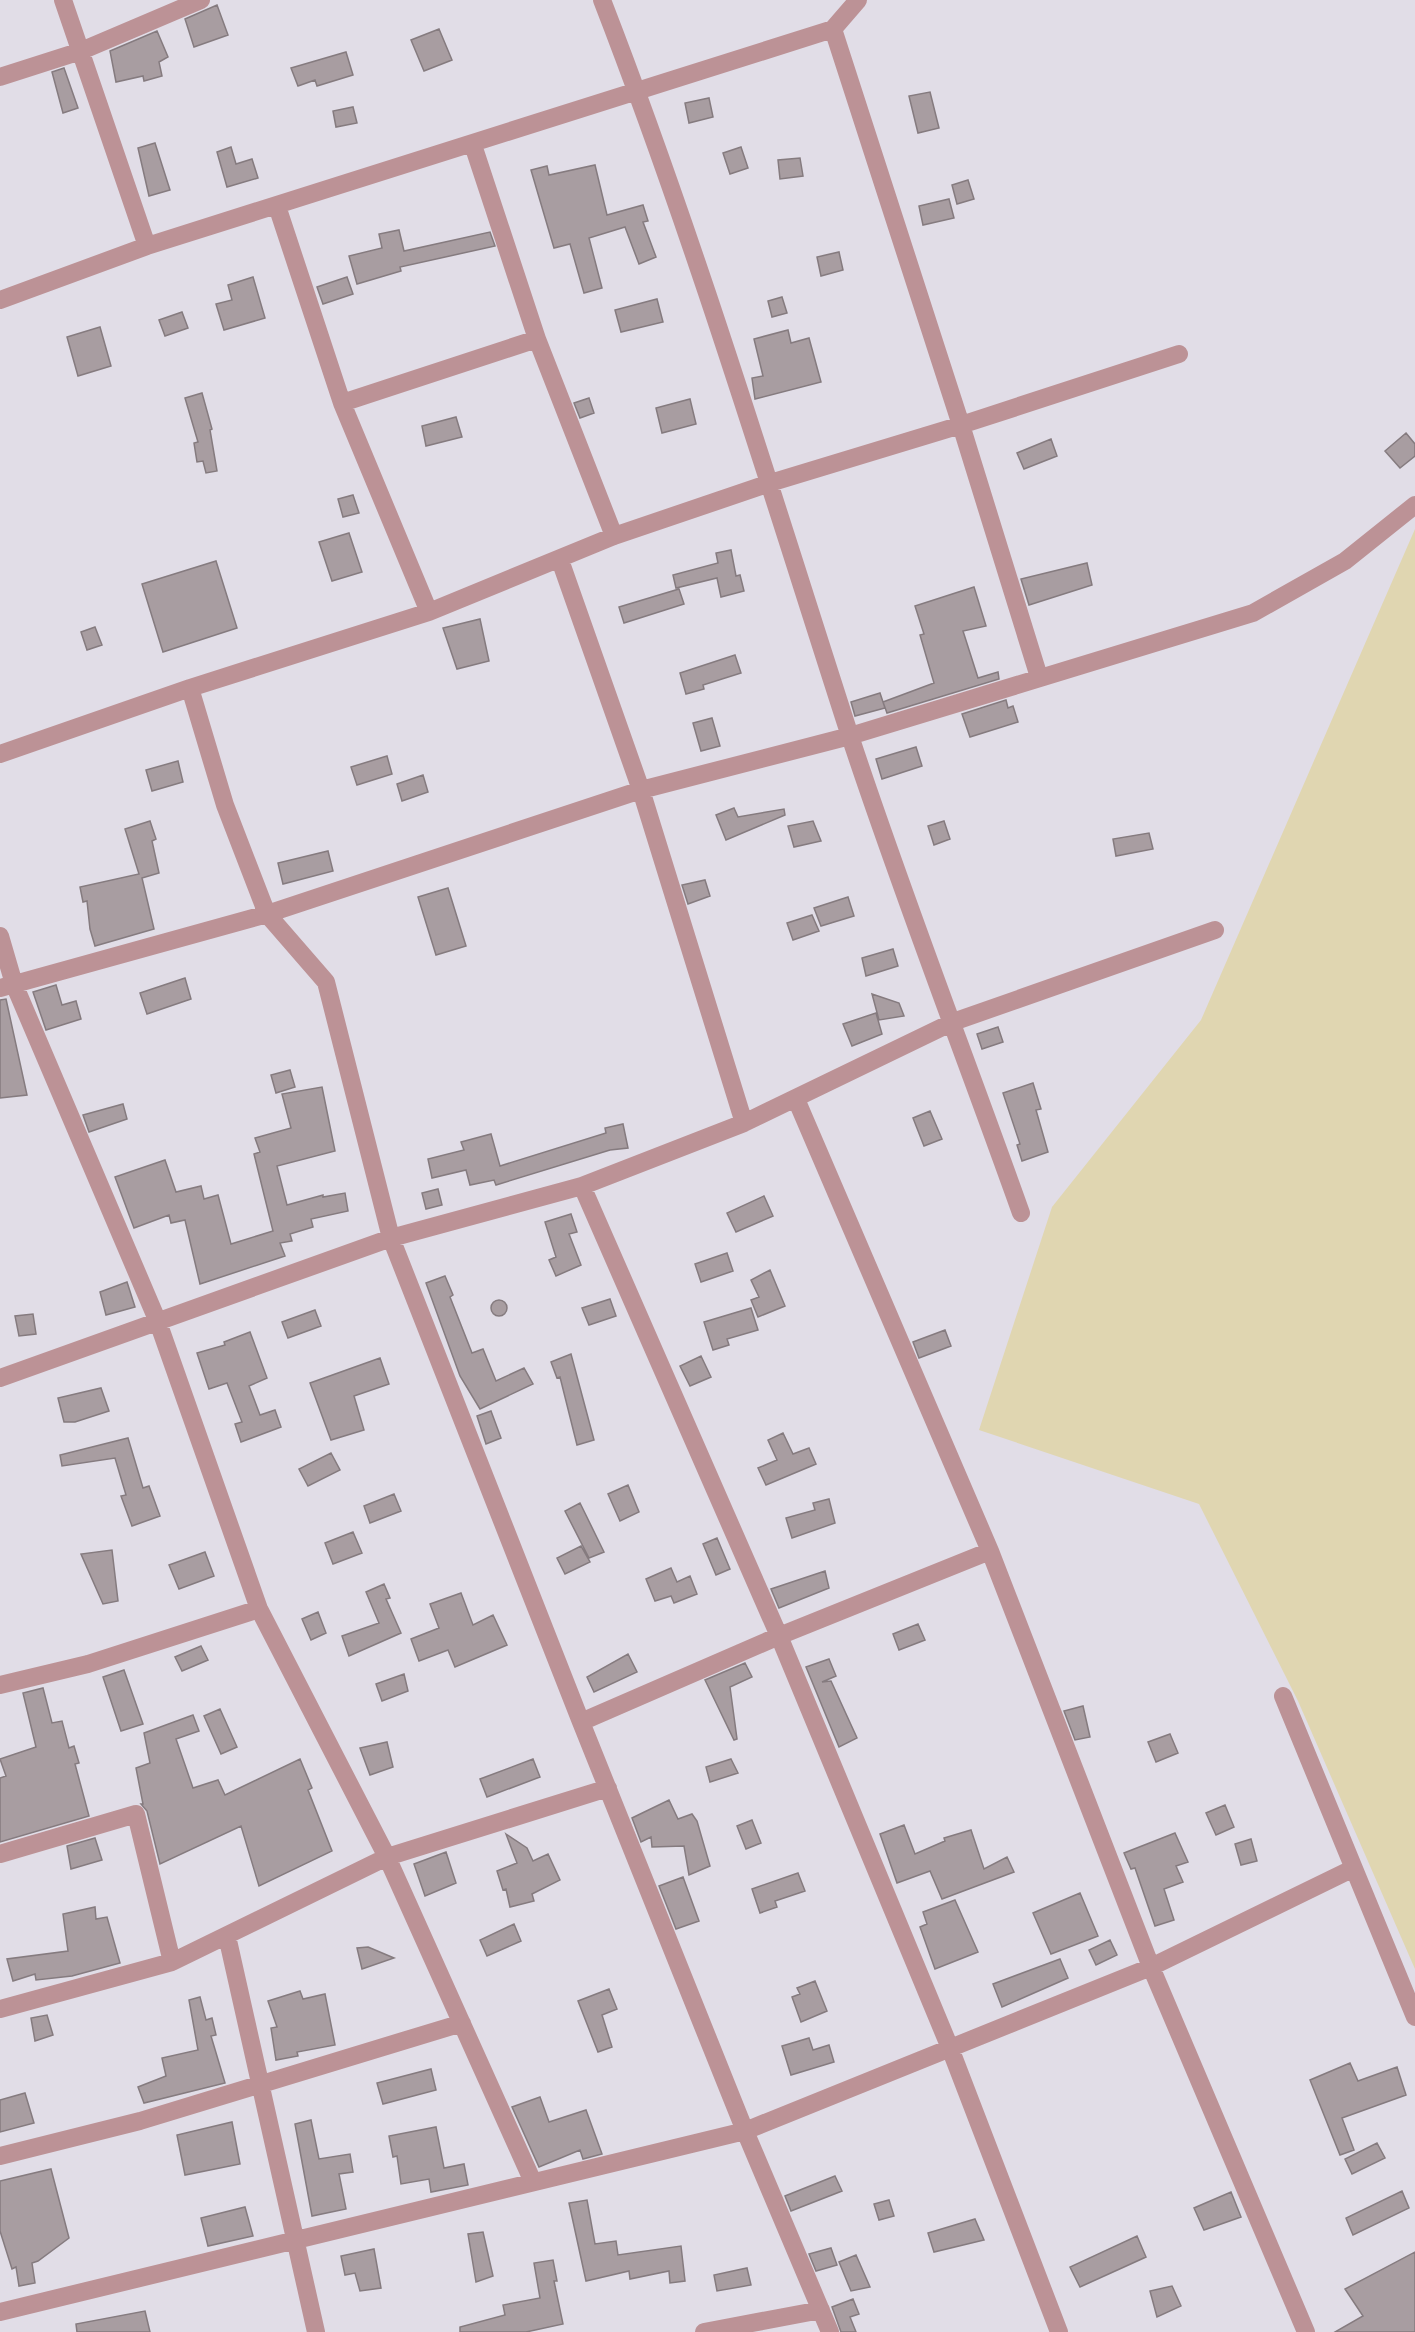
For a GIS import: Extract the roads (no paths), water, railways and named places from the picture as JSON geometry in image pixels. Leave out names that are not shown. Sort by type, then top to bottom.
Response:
[{"type":"street","points":[[63,0],[147,246]]},
{"type":"street","points":[[0,77],[81,51],[201,0]]},
{"type":"street","points":[[602,0],[638,92],[771,483],[850,736],[1021,1213]]},
{"type":"street","points":[[0,300],[147,246],[473,145],[833,29],[858,0]]},
{"type":"street","points":[[833,29],[961,425],[1039,677]]},
{"type":"street","points":[[473,145],[537,339],[614,536]]},
{"type":"street","points":[[277,206],[342,403],[429,612]]},
{"type":"street","points":[[342,403],[537,339]]},
{"type":"street","points":[[0,754],[190,688],[429,612],[614,536],[771,483],[961,425],[1179,354]]},
{"type":"street","points":[[7,986],[267,914],[641,790],[850,736],[1253,613],[1344,561],[1415,505]]},
{"type":"street","points":[[560,560],[641,790],[744,1123]]},
{"type":"street","points":[[190,688],[225,805],[267,914],[326,982],[391,1238],[745,2131],[830,2332]]},
{"type":"street","points":[[0,1378],[391,1238],[582,1186],[744,1123],[953,1022],[1215,930]]},
{"type":"street","points":[[0,936],[7,986],[158,1322],[260,1609],[387,1857],[533,2182]]},
{"type":"street","points":[[796,1099],[990,1551],[1151,1967],[1306,2332]]},
{"type":"street","points":[[582,1186],[779,1636],[950,2048],[1059,2332]]},
{"type":"street","points":[[581,1722],[779,1636],[990,1551]]},
{"type":"street","points":[[0,1685],[88,1664],[260,1609]]},
{"type":"street","points":[[1283,1696],[1352,1869],[1415,2017]]},
{"type":"street","points":[[0,2009],[172,1962],[387,1857],[608,1788]]},
{"type":"street","points":[[0,1854],[136,1814],[172,1962]]},
{"type":"street","points":[[0,2312],[745,2131],[1151,1967],[1352,1869]]},
{"type":"street","points":[[227,1935],[316,2332]]},
{"type":"street","points":[[0,2156],[140,2121],[462,2023]]},
{"type":"street","points":[[705,2332],[821,2310]]}]
